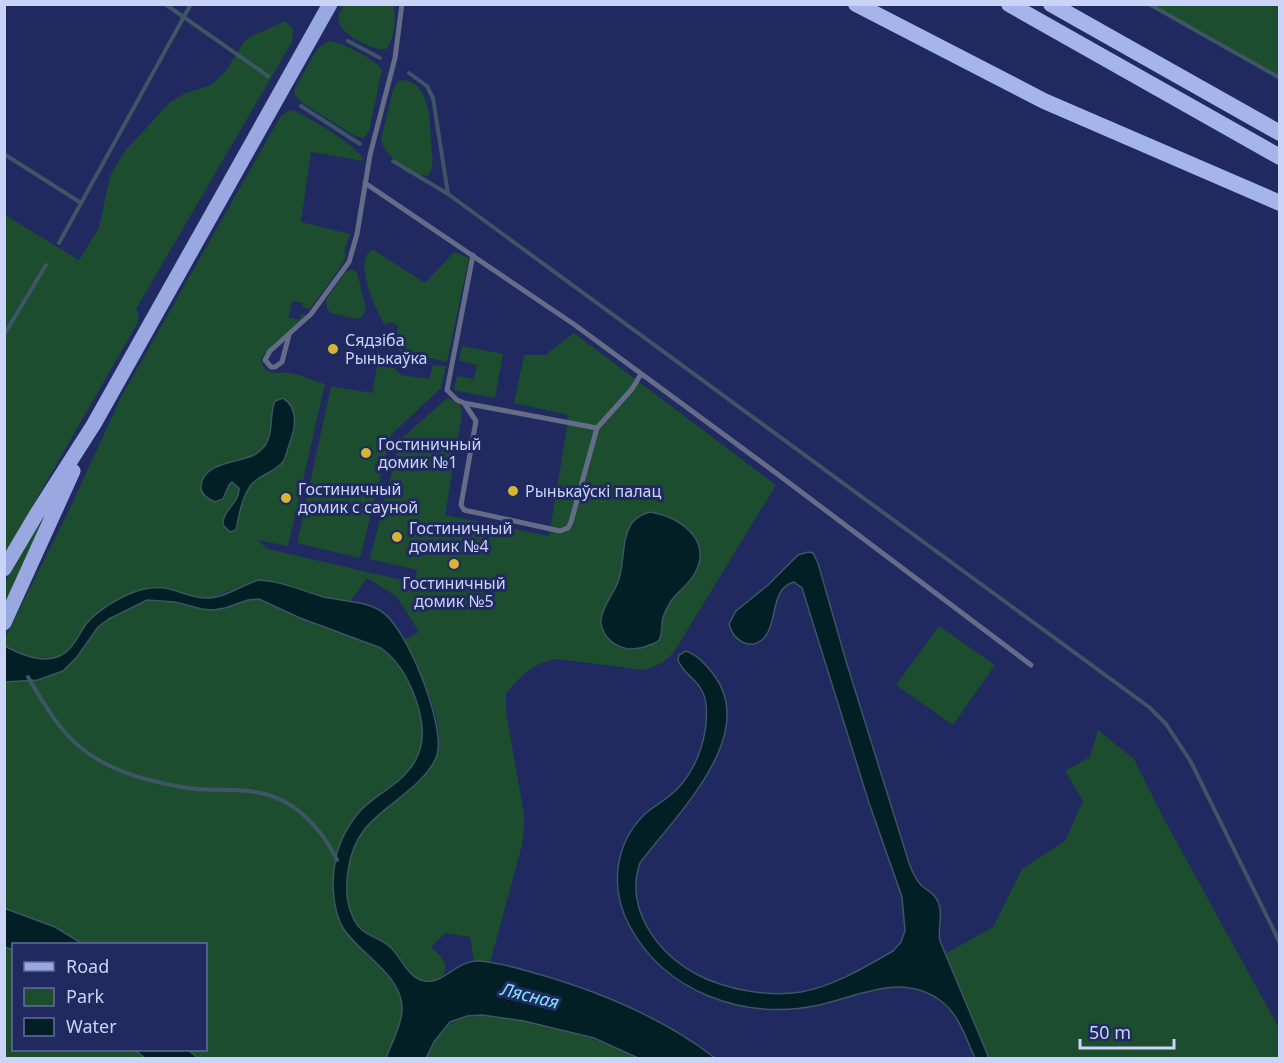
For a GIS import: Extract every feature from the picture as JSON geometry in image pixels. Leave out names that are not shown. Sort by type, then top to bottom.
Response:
[{"type":"highway","points":[[856,4],[1044,101],[1280,203]]},
{"type":"highway","points":[[1009,4],[1280,157]]},
{"type":"highway","points":[[1052,4],[1280,133]]},
{"type":"main road","points":[[7,565],[94,424],[330,4]]},
{"type":"main road","points":[[4,623],[94,424]]},
{"type":"lane","points":[[289,335],[282,362],[275,367],[271,366],[265,360],[266,356],[311,314],[349,262],[357,234],[370,155],[395,58],[402,4]]},
{"type":"lane","points":[[365,183],[575,325],[1031,665]]},
{"type":"lane","points":[[473,255],[447,390],[457,400],[464,403],[597,428]]},
{"type":"lane","points":[[464,403],[476,421],[461,505],[464,510],[560,531],[567,528],[571,522],[597,428],[632,389],[640,374]]},
{"type":"green space","points":[[344,5],[394,5],[395,22],[392,40],[386,49],[366,45],[341,27],[339,20]]},
{"type":"green space","points":[[1148,5],[1279,5],[1279,78]]},
{"type":"green space","points":[[285,21],[293,29],[292,42],[136,309],[139,315],[137,324],[5,554],[5,215],[79,260],[99,228],[110,176],[124,152],[170,102],[186,93],[211,85],[225,72],[244,42]]},
{"type":"green space","points":[[329,41],[342,44],[358,52],[382,70],[369,132],[364,138],[355,136],[301,102],[294,94],[295,88],[317,49]]},
{"type":"green space","points":[[400,80],[417,86],[423,94],[429,113],[432,160],[430,173],[427,176],[413,172],[392,158],[381,139],[393,90]]},
{"type":"green space","points":[[293,110],[343,140],[364,161],[311,152],[301,222],[350,234],[343,263],[310,309],[302,307],[303,303],[292,301],[289,317],[299,320],[301,314],[306,315],[261,359],[263,366],[269,372],[292,373],[325,384],[288,546],[257,540],[268,549],[415,583],[417,570],[370,559],[400,440],[447,398],[460,404],[462,414],[445,515],[549,536],[569,415],[514,403],[524,355],[545,355],[574,333],[776,485],[674,652],[667,659],[643,670],[558,659],[534,667],[506,693],[506,712],[524,814],[522,845],[490,963],[474,961],[470,937],[445,933],[431,947],[444,961],[444,973],[438,979],[429,981],[415,977],[393,951],[359,927],[351,913],[347,892],[350,860],[363,830],[380,812],[424,776],[437,752],[439,737],[435,713],[426,687],[403,640],[419,632],[397,597],[367,578],[350,602],[259,580],[210,598],[138,591],[102,609],[71,648],[64,655],[56,658],[30,657],[5,646],[4,640],[72,504],[120,399],[280,117]]},
{"type":"green space","points":[[372,249],[425,283],[454,252],[469,258],[447,362],[401,352],[387,341],[396,335],[398,326],[391,322],[385,325],[370,291],[364,263]]},
{"type":"green space","points":[[349,270],[357,272],[366,309],[361,318],[356,319],[331,313],[327,309],[326,300]]},
{"type":"green space","points":[[462,346],[503,354],[495,398],[454,390],[457,376],[474,379],[477,365],[459,361]]},
{"type":"green space","points":[[433,365],[446,366],[441,388],[391,435],[360,558],[297,543],[331,386],[372,393],[377,366],[394,368],[401,375],[429,379]]},
{"type":"green space","points":[[42,521],[5,606],[5,582]]},
{"type":"green space","points":[[161,599],[202,609],[225,608],[248,600],[259,599],[300,618],[381,648],[393,656],[411,686],[419,709],[423,733],[420,753],[411,768],[398,781],[363,808],[342,841],[344,929],[389,977],[401,999],[400,1023],[386,1058],[198,1058],[189,1051],[207,1051],[207,943],[81,943],[55,927],[5,908],[5,682],[22,682],[86,645],[98,627],[109,619],[147,600]]},
{"type":"green space","points":[[939,626],[995,665],[953,725],[896,685]]},
{"type":"green space","points":[[1098,730],[1134,759],[1164,819],[1279,1028],[1279,1058],[989,1058],[945,954],[993,927],[1022,869],[1065,841],[1083,801],[1065,771],[1090,757]]},
{"type":"green space","points":[[4,947],[12,950],[12,1051],[136,1051],[145,1058],[5,1058]]},
{"type":"green space","points":[[482,1015],[522,1021],[581,1035],[638,1058],[426,1058],[441,1032],[453,1022]]},
{"type":"water","points":[[283,398],[292,408],[295,420],[285,457],[282,463],[251,485],[243,501],[236,530],[230,532],[223,525],[223,520],[237,498],[239,488],[232,482],[223,499],[215,502],[203,494],[201,486],[203,478],[214,468],[254,455],[265,446],[270,435],[275,401]]},
{"type":"water","points":[[650,512],[672,519],[690,532],[700,550],[699,561],[693,577],[668,607],[663,617],[659,640],[642,648],[631,649],[615,644],[606,636],[601,626],[601,619],[618,582],[624,545],[631,524],[635,519]]},
{"type":"water","points":[[813,553],[818,563],[909,863],[917,880],[937,899],[940,907],[940,941],[989,1058],[975,1058],[961,1027],[947,1006],[926,992],[911,988],[880,989],[819,1005],[791,1009],[763,1009],[736,1005],[710,996],[685,984],[663,968],[644,949],[629,925],[623,910],[617,881],[618,866],[627,837],[646,813],[671,795],[685,780],[701,749],[704,738],[706,704],[704,696],[678,660],[679,655],[686,651],[698,658],[714,675],[725,699],[727,724],[720,749],[707,775],[640,863],[636,880],[637,897],[648,928],[658,942],[683,966],[709,980],[748,991],[775,994],[801,992],[837,981],[893,951],[901,942],[905,931],[902,897],[869,803],[802,588],[794,582],[781,591],[768,632],[759,642],[748,644],[738,639],[729,624],[736,611],[768,585],[798,555]]},
{"type":"water","name":"Лясная","points":[[259,580],[284,584],[324,597],[361,603],[381,611],[402,636],[413,656],[430,701],[438,741],[434,762],[419,781],[365,828],[352,854],[348,871],[347,893],[350,910],[359,927],[389,946],[418,979],[431,981],[438,979],[463,964],[478,961],[518,968],[580,987],[628,1006],[695,1043],[715,1058],[638,1058],[594,1038],[524,1021],[482,1015],[467,1016],[450,1022],[434,1042],[426,1058],[386,1058],[400,1023],[401,998],[389,976],[350,938],[343,928],[337,912],[333,884],[334,865],[338,851],[350,825],[366,805],[407,772],[414,763],[421,744],[422,723],[413,693],[398,664],[381,648],[300,618],[259,599],[213,610],[175,602],[147,600],[98,627],[77,657],[63,671],[38,680],[5,682],[5,646],[39,659],[56,657],[71,647],[86,624],[97,613],[118,599],[140,590],[159,587],[207,598],[227,594]]},
{"type":"water","points":[[4,908],[55,927],[81,943],[12,943],[12,950],[5,947]]},
{"type":"water","points":[[136,1051],[189,1051],[198,1058],[145,1058]]},
{"type":"waterway","points":[[165,4],[268,76]]},
{"type":"waterway","points":[[59,243],[191,4]]},
{"type":"waterway","points":[[1149,4],[1280,78]]},
{"type":"waterway","points":[[348,41],[380,58]]},
{"type":"waterway","points":[[409,73],[427,86],[433,98],[448,194]]},
{"type":"waterway","points":[[301,106],[360,144]]},
{"type":"waterway","points":[[4,154],[81,203]]},
{"type":"waterway","points":[[393,161],[448,194],[1149,707],[1166,724],[1191,762],[1280,943]]},
{"type":"waterway","points":[[4,335],[46,265]]},
{"type":"waterway","points":[[28,677],[57,723],[72,740],[92,756],[135,776],[166,784],[196,789],[252,791],[285,802],[316,827],[337,860]]},
{"type":"place","name":"Сядзіба Рынькаўка","points":[[333,349]]},
{"type":"place","name":"Гостиничный домик №1","points":[[366,453]]},
{"type":"place","name":"Рынькаўскi палац","points":[[513,491]]},
{"type":"place","name":"Гостиничный домик с сауной","points":[[286,498]]},
{"type":"place","name":"Гостиничный домик №4","points":[[397,537]]},
{"type":"place","name":"Гостиничный домик №5","points":[[454,564]]}]
